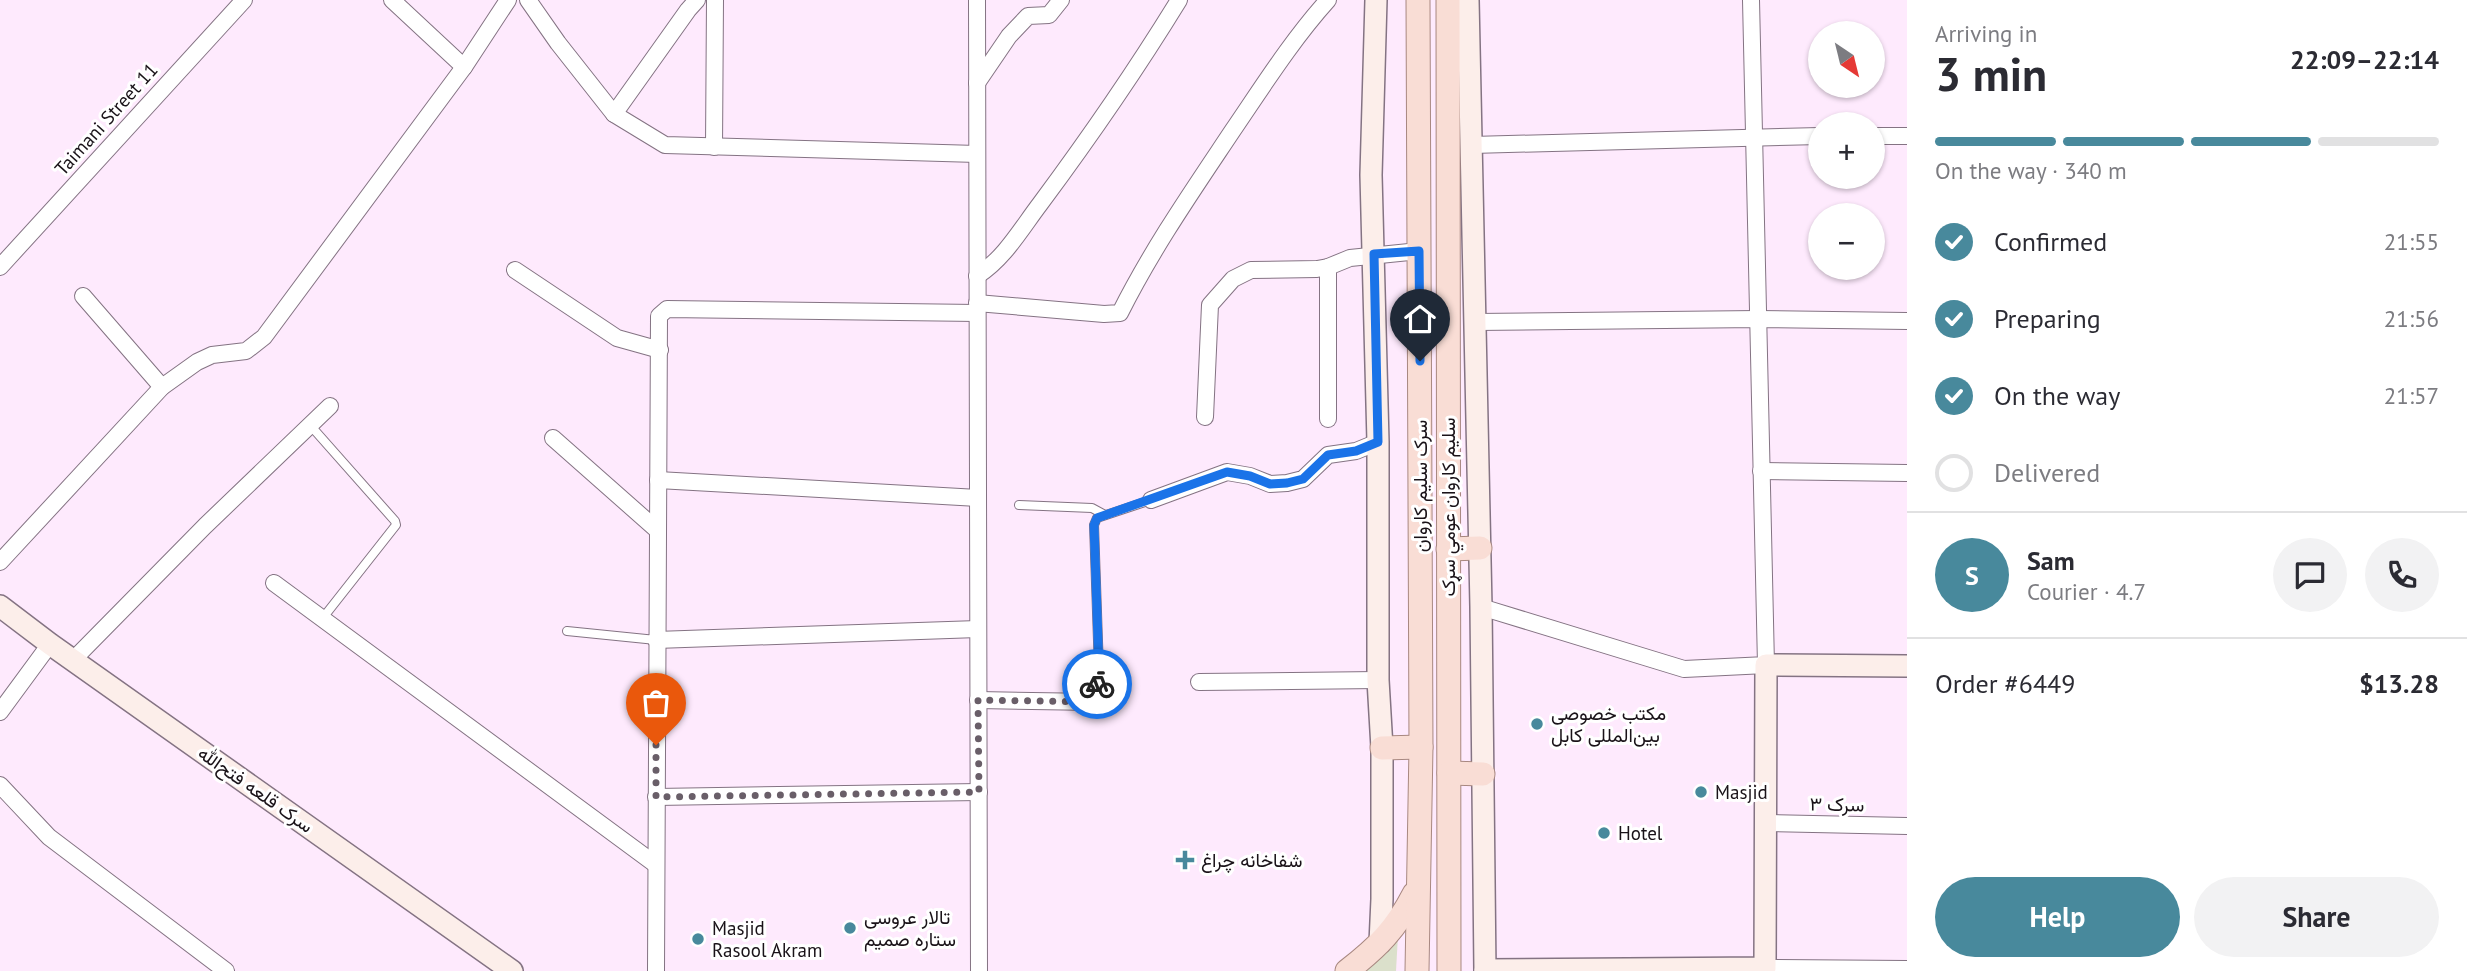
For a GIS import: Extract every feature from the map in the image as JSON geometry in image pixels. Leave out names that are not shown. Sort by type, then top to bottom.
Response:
[{"type":"main road","name":"سرک سلیم کاروان","points":[[1417,971],[1421,747],[1418,0]]},
{"type":"main road","name":"سلیم کاروان عومي سړک","points":[[1448,0],[1449,971]]},
{"type":"main road","points":[[1448,549],[1480,548]]},
{"type":"main road","points":[[1382,748],[1421,747]]},
{"type":"main road","points":[[1449,773],[1483,774]]},
{"type":"main road","points":[[1347,971],[1399,923],[1418,888]]},
{"type":"street","name":"Taimani Street 11","points":[[0,267],[244,0]]},
{"type":"street","points":[[392,0],[464,67]]},
{"type":"street","points":[[0,562],[162,387],[197,362],[212,355],[246,351],[264,337],[464,67],[508,0]]},
{"type":"street","points":[[528,0],[614,114],[665,145],[977,154]]},
{"type":"street","points":[[614,114],[697,0]]},
{"type":"street","points":[[714,147],[715,0]]},
{"type":"street","points":[[976,0],[979,971]]},
{"type":"street","points":[[977,83],[1009,36],[1027,16],[1049,15],[1061,0]]},
{"type":"street","points":[[977,276],[994,265],[1057,181],[1180,0]]},
{"type":"street","points":[[656,971],[659,316],[667,309],[977,308],[1120,313],[1141,270],[1189,196],[1272,72],[1328,0]]},
{"type":"street","points":[[1376,0],[1371,175],[1378,442],[1378,680],[1382,748],[1380,943]]},
{"type":"street","points":[[1468,0],[1480,548],[1485,970],[1907,969]]},
{"type":"street","points":[[1751,0],[1766,665],[1765,970]]},
{"type":"street","points":[[1472,145],[1808,136]]},
{"type":"street","points":[[1885,136],[1907,136]]},
{"type":"street","points":[[1205,417],[1210,304],[1233,279],[1251,270],[1328,267],[1343,259],[1419,251]]},
{"type":"street","points":[[1328,267],[1328,419]]},
{"type":"street","points":[[515,271],[617,338],[660,349]]},
{"type":"street","points":[[83,296],[162,387]]},
{"type":"street","points":[[1476,321],[1907,321]]},
{"type":"street","points":[[74,659],[205,526],[330,405]]},
{"type":"street","points":[[553,438],[656,529]]},
{"type":"street","points":[[1151,500],[1227,472],[1250,476],[1270,484],[1303,479],[1328,455],[1356,451],[1378,442]]},
{"type":"street","points":[[1761,471],[1907,473]]},
{"type":"street","points":[[658,481],[978,498]]},
{"type":"street","points":[[274,583],[655,864]]},
{"type":"street","name":"سرک قلعه فتح‌الله","points":[[0,606],[512,971]]},
{"type":"street","points":[[1481,607],[1684,669],[1766,665],[1907,666]]},
{"type":"street","points":[[656,640],[978,629]]},
{"type":"street","points":[[0,712],[50,644]]},
{"type":"street","points":[[978,700],[1095,702],[1099,670]]},
{"type":"street","points":[[1199,682],[1378,680]]},
{"type":"street","points":[[0,785],[49,837],[226,971]]},
{"type":"street","points":[[656,797],[979,792]]},
{"type":"street","name":"سرک ۳","points":[[1767,823],[1907,826]]},
{"type":"lane","points":[[310,425],[396,525],[322,619]]},
{"type":"lane","points":[[1099,670],[1094,525],[1097,518],[1105,514],[1151,500]]},
{"type":"lane","points":[[1019,505],[1092,508],[1105,514]]},
{"type":"lane","points":[[567,631],[656,640]]},
{"type":"green space","points":[[1398,935],[1396,971],[1362,971]]},
{"type":"way so far","points":[[656,745],[656,797],[979,792],[978,700],[1095,702],[1097,684]]},
{"type":"place","name":"مکتب خصوصی بین‌المللی کابل","points":[[1537,724]]},
{"type":"place","name":"Masjid","points":[[1701,792]]},
{"type":"place","name":"Hotel","points":[[1604,833]]},
{"type":"place","name":"شفاخانه چراغ","points":[[1185,860]]},
{"type":"place","name":"تالار عروسی ستاره صمیم","points":[[850,928]]},
{"type":"place","name":"Masjid Rasool Akram","points":[[698,939]]},
{"type":"route","points":[[1097,684],[1099,670],[1094,525],[1097,518],[1227,472],[1250,476],[1270,484],[1303,479],[1328,455],[1356,451],[1378,442],[1374,254],[1419,251],[1420,361]]}]
